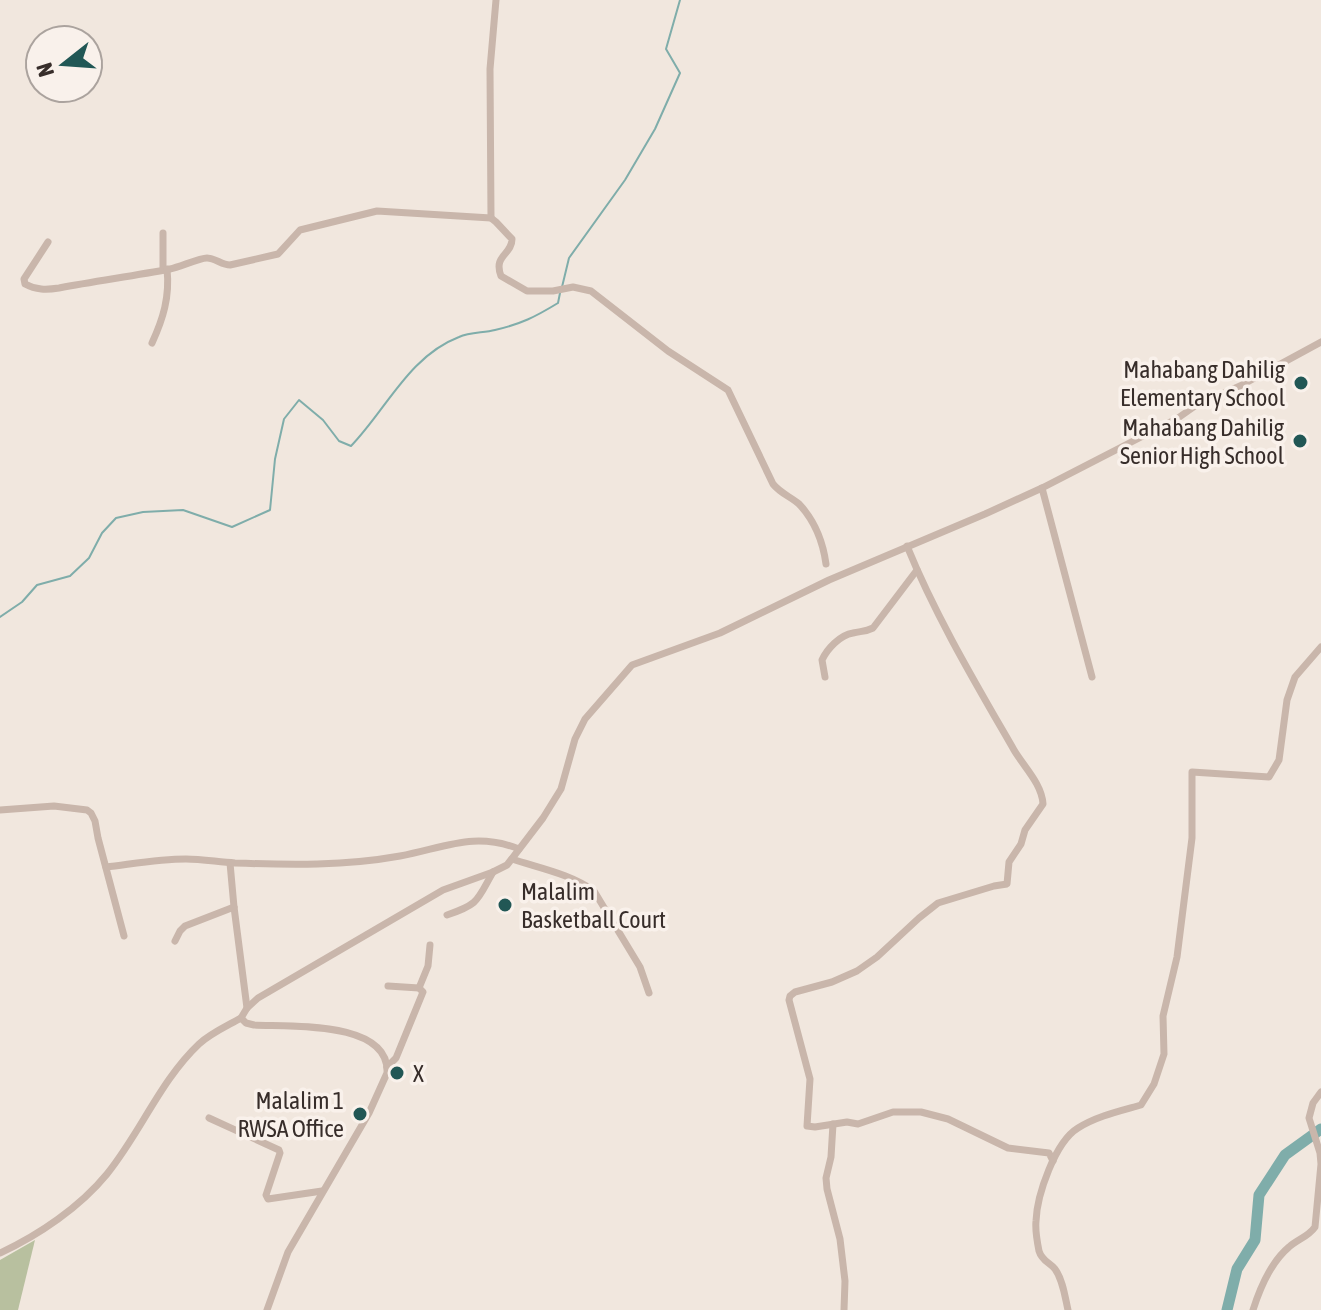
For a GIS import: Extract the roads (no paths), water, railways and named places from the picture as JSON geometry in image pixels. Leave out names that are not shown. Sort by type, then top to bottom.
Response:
[{"type":"street","points":[[491,218],[490,69],[496,0]]},
{"type":"street","points":[[48,242],[24,279],[25,284],[42,290],[165,270],[204,258],[226,266],[278,254],[300,230],[364,213],[377,211],[491,218],[512,239],[499,264],[501,276],[527,291],[573,287],[591,291],[668,351],[728,390],[773,484],[798,504],[817,531],[823,544],[829,580]]},
{"type":"street","points":[[152,343],[166,308],[168,280],[163,233]]},
{"type":"street","points":[[0,1253],[42,1229],[94,1188],[125,1150],[182,1063],[208,1037],[241,1018],[258,998],[430,897],[501,869],[512,859],[561,789],[575,739],[585,719],[632,665],[720,633],[829,580],[1042,488],[1321,342]]},
{"type":"street","points":[[1042,488],[1092,677]]},
{"type":"street","points":[[907,546],[955,643],[1015,751],[1040,788],[1043,804],[1009,862],[1007,884],[938,903],[857,971],[790,996],[810,1079],[807,1126],[863,1123],[893,1112],[921,1112],[959,1124],[1008,1148],[1049,1153],[1053,1161]]},
{"type":"street","points":[[825,677],[823,655],[847,634],[873,628],[917,570]]},
{"type":"street","points":[[1068,1310],[1058,1275],[1041,1257],[1036,1215],[1053,1161],[1069,1135],[1107,1114],[1141,1105],[1154,1084],[1164,1054],[1163,1016],[1177,957],[1192,838],[1192,772],[1269,777],[1279,760],[1287,700],[1295,677],[1321,647]]},
{"type":"street","points":[[0,810],[54,806],[89,811],[95,821],[124,936]]},
{"type":"street","points":[[106,867],[184,859],[230,863],[346,864],[478,841],[519,849]]},
{"type":"street","points":[[512,859],[553,872],[594,891],[640,967],[649,993]]},
{"type":"street","points":[[230,863],[247,1008]]},
{"type":"street","points":[[447,915],[480,898],[493,872]]},
{"type":"street","points":[[175,941],[185,926],[234,907]]},
{"type":"street","points":[[419,988],[428,966],[430,945]]},
{"type":"street","points":[[387,1067],[396,1058],[422,996],[422,989],[419,988],[388,986]]},
{"type":"street","points":[[241,1018],[254,1025],[338,1030],[358,1035],[378,1051],[387,1067],[369,1113],[288,1252],[267,1310]]},
{"type":"street","points":[[1253,1310],[1266,1276],[1284,1252],[1314,1230],[1316,1224],[1320,1153],[1309,1118],[1321,1092]]},
{"type":"street","points":[[209,1118],[279,1150],[266,1195],[268,1199],[322,1191]]},
{"type":"street","points":[[833,1124],[826,1178],[840,1239],[845,1281],[844,1310]]},
{"type":"waterway","points":[[562,287],[569,258],[625,180],[655,129],[680,73],[666,49],[680,0]]},
{"type":"waterway","points":[[0,617],[22,602],[37,585],[70,576],[89,558],[102,533],[116,518],[143,512],[183,510],[232,527],[270,510],[275,459],[284,419],[299,400],[323,420],[339,441],[351,446],[412,370],[441,346],[463,335],[520,323],[558,303],[560,293]]},
{"type":"waterway","points":[[1227,1310],[1237,1269],[1255,1240],[1259,1195],[1285,1155],[1321,1129]]},
{"type":"place","name":"Mahabang Dahilig Elementary School","points":[[1301,383]]},
{"type":"place","name":"Mahabang Dahilig Senior High School","points":[[1300,441]]},
{"type":"place","name":"Malalim Basketball Court","points":[[505,905]]},
{"type":"place","name":"X","points":[[397,1073]]},
{"type":"place","name":"Malalim 1 RWSA Office","points":[[360,1114]]}]
